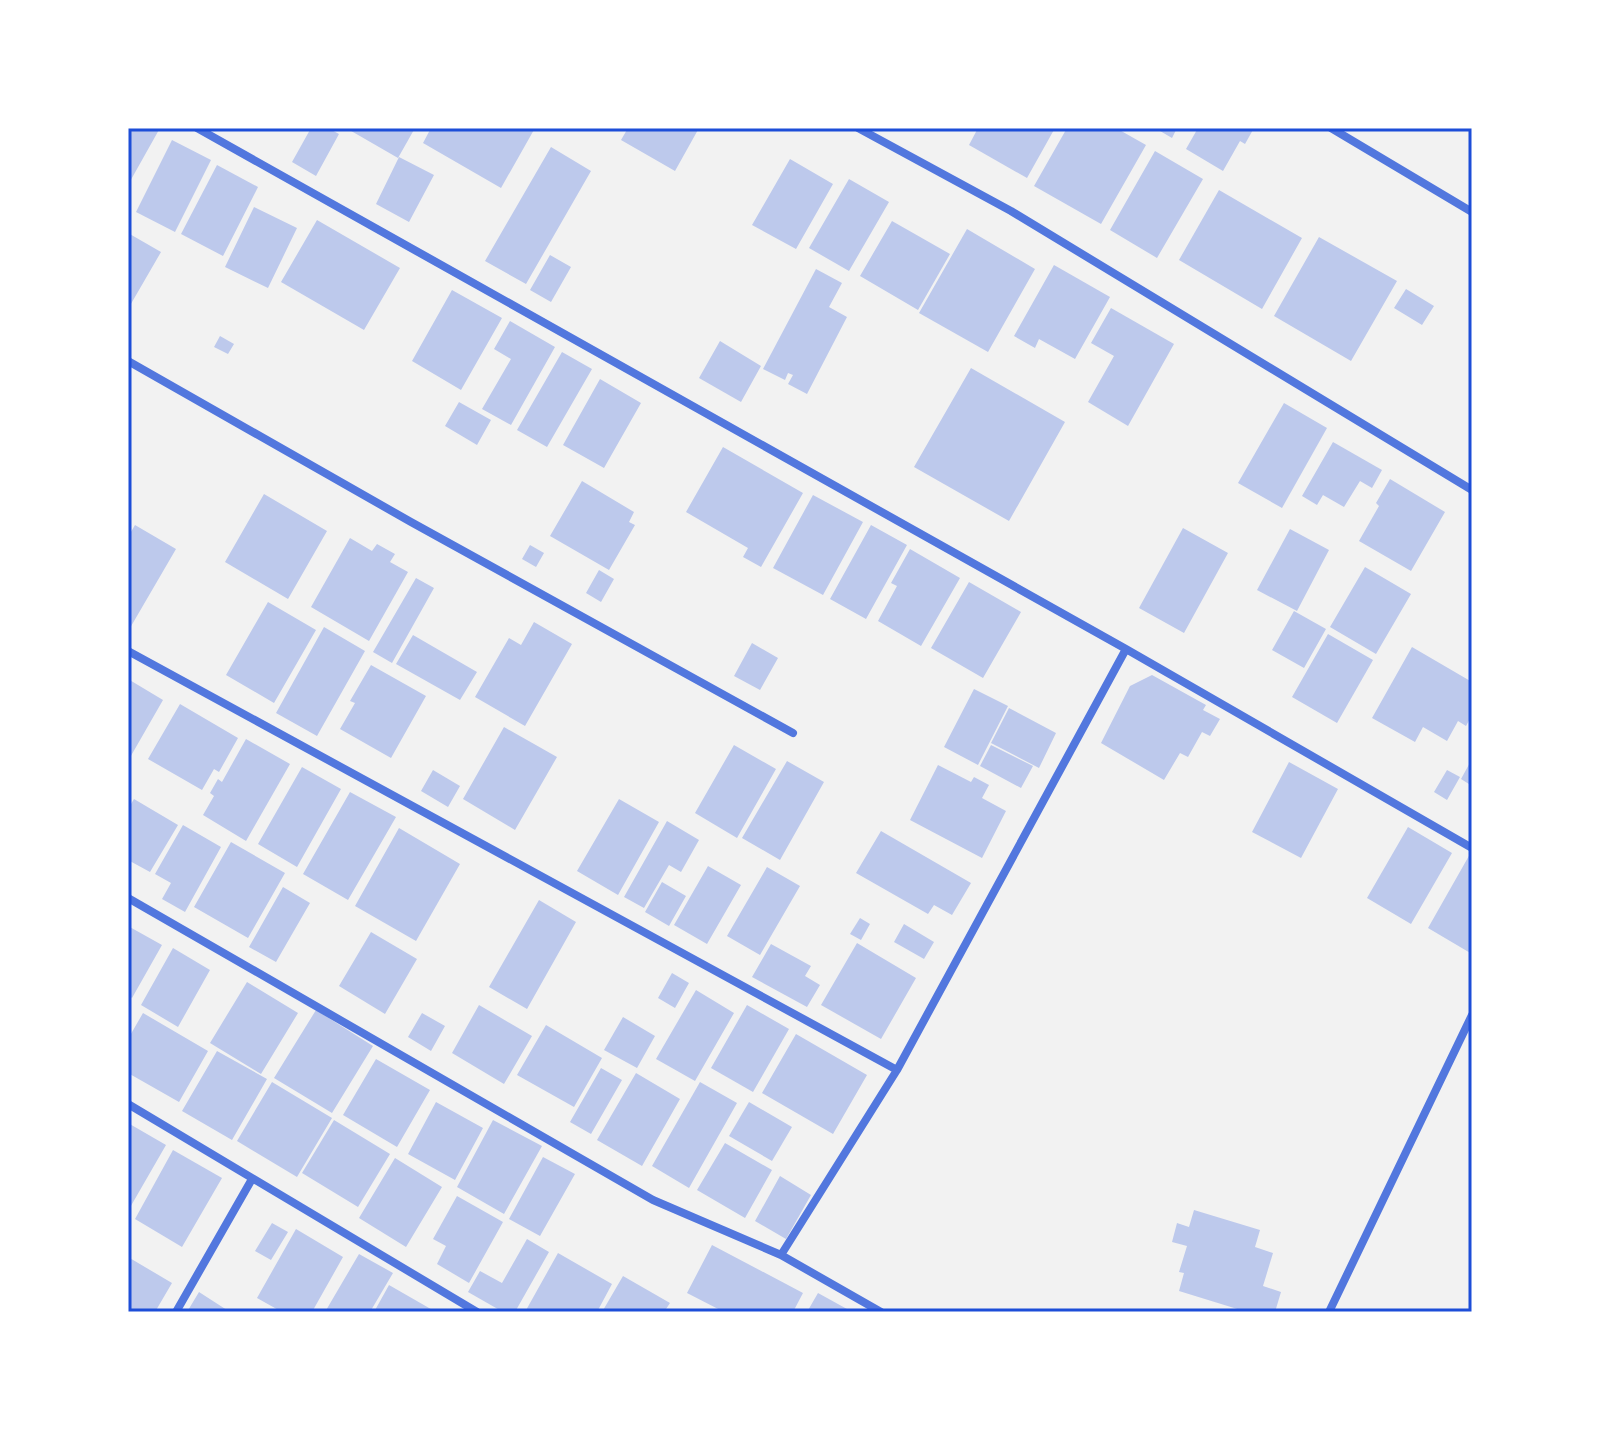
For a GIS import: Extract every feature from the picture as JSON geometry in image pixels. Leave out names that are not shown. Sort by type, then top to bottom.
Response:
[{"type":"street","points":[[197,128],[1126,649],[1472,848]]},
{"type":"street","points":[[858,128],[1011,211],[1472,490]]},
{"type":"street","points":[[1331,128],[1472,212]]},
{"type":"street","points":[[128,361],[793,733]]},
{"type":"street","points":[[781,1255],[897,1070],[1126,649]]},
{"type":"street","points":[[128,651],[897,1070]]},
{"type":"street","points":[[128,898],[653,1200],[781,1255],[881,1312]]},
{"type":"street","points":[[1329,1312],[1472,1015]]},
{"type":"street","points":[[128,1104],[477,1312]]},
{"type":"street","points":[[176,1312],[252,1179]]},
{"type":"building","points":[[128,128],[160,128],[128,185]]},
{"type":"building","points":[[311,128],[328,128],[339,134],[316,176],[292,162]]},
{"type":"building","points":[[346,128],[415,128],[398,158]]},
{"type":"building","points":[[431,128],[535,128],[501,188],[423,143]]},
{"type":"building","points":[[628,128],[699,128],[675,171],[621,140]]},
{"type":"building","points":[[978,128],[1055,128],[1027,178],[969,145]]},
{"type":"building","points":[[1067,128],[1116,128],[1146,145],[1101,224],[1034,186]]},
{"type":"building","points":[[1155,128],[1177,128],[1172,138]]},
{"type":"building","points":[[1198,128],[1254,128],[1245,144],[1240,141],[1223,171],[1186,149]]},
{"type":"building","points":[[172,140],[211,160],[175,232],[136,212]]},
{"type":"building","points":[[551,147],[591,171],[526,284],[485,261]]},
{"type":"building","points":[[1155,151],[1203,179],[1157,258],[1110,230]]},
{"type":"building","points":[[399,157],[434,175],[409,222],[376,204]]},
{"type":"building","points":[[790,159],[833,184],[796,249],[752,225]]},
{"type":"building","points":[[217,165],[258,187],[223,256],[181,234]]},
{"type":"building","points":[[849,179],[889,202],[849,271],[809,248]]},
{"type":"building","points":[[1219,190],[1302,238],[1262,309],[1179,260]]},
{"type":"building","points":[[254,207],[297,228],[268,288],[225,267]]},
{"type":"building","points":[[317,220],[400,268],[364,330],[281,282]]},
{"type":"building","points":[[892,221],[950,254],[918,310],[860,276]]},
{"type":"building","points":[[967,229],[1035,269],[988,352],[919,313]]},
{"type":"building","points":[[128,233],[161,252],[128,309]]},
{"type":"building","points":[[1319,237],[1397,281],[1351,361],[1274,316]]},
{"type":"building","points":[[550,255],[571,267],[551,302],[530,290]]},
{"type":"building","points":[[1054,265],[1110,297],[1075,359],[1039,339],[1035,348],[1014,336]]},
{"type":"building","points":[[816,269],[842,283],[829,307],[847,317],[807,394],[788,384],[793,375],[788,373],[785,380],[763,369]]},
{"type":"building","points":[[1406,289],[1434,306],[1422,325],[1394,308]]},
{"type":"building","points":[[452,290],[502,318],[461,390],[412,361]]},
{"type":"building","points":[[1111,308],[1174,344],[1128,426],[1088,402],[1114,356],[1091,343]]},
{"type":"building","points":[[510,321],[555,347],[511,425],[482,409],[511,359],[494,349]]},
{"type":"building","points":[[220,336],[234,344],[228,354],[214,347]]},
{"type":"building","points":[[720,341],[761,366],[741,402],[699,378]]},
{"type":"building","points":[[562,352],[592,369],[547,447],[517,430]]},
{"type":"building","points":[[971,368],[1065,422],[1009,521],[914,467]]},
{"type":"building","points":[[600,379],[641,403],[604,468],[563,445]]},
{"type":"building","points":[[459,402],[491,420],[477,445],[445,426]]},
{"type":"building","points":[[1284,403],[1327,428],[1282,508],[1238,483]]},
{"type":"building","points":[[1333,442],[1382,470],[1372,488],[1360,481],[1344,507],[1323,495],[1317,505],[1302,496]]},
{"type":"building","points":[[723,447],[803,493],[761,567],[743,557],[748,548],[686,512]]},
{"type":"building","points":[[1390,479],[1445,512],[1411,571],[1359,541]]},
{"type":"building","points":[[582,481],[634,512],[629,522],[635,525],[609,570],[550,536]]},
{"type":"building","points":[[264,494],[327,531],[288,599],[225,562]]},
{"type":"building","points":[[813,495],[863,522],[823,595],[773,568]]},
{"type":"building","points":[[135,525],[176,549],[130,628],[128,537]]},
{"type":"building","points":[[871,525],[907,545],[866,619],[830,599]]},
{"type":"building","points":[[1183,528],[1228,553],[1184,633],[1139,608]]},
{"type":"building","points":[[1290,529],[1329,550],[1297,611],[1257,590]]},
{"type":"building","points":[[350,538],[372,551],[377,544],[395,554],[390,562],[408,572],[369,641],[311,607]]},
{"type":"building","points":[[530,545],[544,553],[536,567],[522,559]]},
{"type":"building","points":[[910,549],[960,578],[921,646],[878,621],[897,586],[891,583]]},
{"type":"building","points":[[1365,567],[1411,594],[1376,654],[1330,627]]},
{"type":"building","points":[[599,570],[614,579],[601,602],[586,593]]},
{"type":"building","points":[[416,578],[434,588],[392,663],[373,652]]},
{"type":"building","points":[[969,582],[1021,612],[983,678],[931,648]]},
{"type":"building","points":[[268,602],[316,630],[274,703],[226,675]]},
{"type":"building","points":[[1294,611],[1326,629],[1304,668],[1272,650]]},
{"type":"building","points":[[534,622],[572,644],[525,726],[475,697],[509,638],[521,645]]},
{"type":"building","points":[[324,627],[365,651],[317,736],[276,713]]},
{"type":"building","points":[[1328,634],[1373,660],[1337,723],[1292,697]]},
{"type":"building","points":[[413,635],[477,672],[460,700],[396,664]]},
{"type":"building","points":[[752,643],[778,658],[760,690],[734,676]]},
{"type":"building","points":[[1412,647],[1472,682],[1472,715],[1466,726],[1458,721],[1447,741],[1423,727],[1415,742],[1372,718]]},
{"type":"building","points":[[371,665],[426,696],[391,758],[340,729],[355,703],[350,701]]},
{"type":"building","points":[[1152,675],[1206,705],[1203,710],[1220,719],[1210,736],[1202,732],[1188,757],[1180,753],[1164,780],[1101,743],[1130,686]]},
{"type":"building","points":[[128,679],[163,700],[128,761]]},
{"type":"building","points":[[974,689],[1008,706],[978,765],[944,747]]},
{"type":"building","points":[[180,704],[238,738],[219,772],[214,769],[202,790],[148,759]]},
{"type":"building","points":[[1009,708],[1056,733],[1039,768],[991,743]]},
{"type":"building","points":[[504,727],[557,757],[515,830],[463,799]]},
{"type":"building","points":[[246,739],[290,764],[246,841],[203,815],[214,796],[210,793],[218,779],[222,782]]},
{"type":"building","points":[[734,745],[776,769],[737,838],[695,813]]},
{"type":"building","points":[[991,745],[1033,766],[1021,788],[980,766]]},
{"type":"building","points":[[1472,759],[1472,786],[1461,779]]},
{"type":"building","points":[[787,761],[824,782],[780,860],[742,838]]},
{"type":"building","points":[[1289,762],[1338,789],[1301,858],[1252,832]]},
{"type":"building","points":[[938,765],[971,782],[974,777],[989,785],[982,798],[1006,811],[982,858],[910,820]]},
{"type":"building","points":[[302,767],[341,789],[297,867],[258,844]]},
{"type":"building","points":[[433,770],[460,786],[448,807],[421,791]]},
{"type":"building","points":[[1447,770],[1460,777],[1447,800],[1434,792]]},
{"type":"building","points":[[350,792],[396,817],[348,900],[303,874]]},
{"type":"building","points":[[134,799],[178,825],[150,872],[128,860],[128,809]]},
{"type":"building","points":[[619,799],[659,822],[618,895],[577,871]]},
{"type":"building","points":[[667,821],[699,840],[681,872],[669,865],[644,908],[624,897]]},
{"type":"building","points":[[183,825],[221,847],[185,912],[162,899],[171,883],[155,874]]},
{"type":"building","points":[[1408,827],[1452,853],[1411,924],[1367,898]]},
{"type":"building","points":[[399,828],[460,864],[416,941],[355,906]]},
{"type":"building","points":[[881,831],[971,883],[952,915],[934,905],[928,914],[856,873]]},
{"type":"building","points":[[231,842],[285,873],[248,938],[194,907]]},
{"type":"building","points":[[1472,855],[1472,954],[1428,928]]},
{"type":"building","points":[[708,866],[741,885],[707,944],[674,925]]},
{"type":"building","points":[[767,867],[800,886],[760,955],[727,936]]},
{"type":"building","points":[[662,882],[686,896],[669,926],[645,912]]},
{"type":"building","points":[[283,887],[310,903],[276,962],[249,947]]},
{"type":"building","points":[[539,900],[576,922],[527,1009],[489,987]]},
{"type":"building","points":[[860,918],[870,924],[861,940],[850,934]]},
{"type":"building","points":[[904,924],[934,942],[924,959],[894,942]]},
{"type":"building","points":[[128,926],[162,945],[132,998],[128,995]]},
{"type":"building","points":[[371,932],[417,959],[385,1014],[339,986]]},
{"type":"building","points":[[857,943],[916,978],[881,1039],[821,1005]]},
{"type":"building","points":[[771,944],[811,966],[805,976],[820,985],[807,1007],[752,977]]},
{"type":"building","points":[[173,948],[210,970],[178,1027],[141,1005]]},
{"type":"building","points":[[672,973],[689,983],[675,1008],[658,998]]},
{"type":"building","points":[[247,982],[298,1013],[261,1074],[210,1043]]},
{"type":"building","points":[[696,990],[734,1013],[695,1081],[656,1059]]},
{"type":"building","points":[[479,1005],[532,1036],[504,1084],[452,1053]]},
{"type":"building","points":[[747,1005],[789,1029],[753,1092],[711,1068]]},
{"type":"building","points":[[316,1010],[373,1046],[332,1113],[274,1078]]},
{"type":"building","points":[[143,1013],[208,1051],[179,1102],[128,1073],[128,1039]]},
{"type":"building","points":[[422,1013],[445,1026],[431,1051],[408,1037]]},
{"type":"building","points":[[623,1017],[655,1036],[637,1068],[604,1050]]},
{"type":"building","points":[[546,1025],[602,1058],[574,1107],[517,1075]]},
{"type":"building","points":[[796,1034],[867,1075],[833,1134],[762,1093]]},
{"type":"building","points":[[217,1051],[267,1079],[232,1140],[182,1111]]},
{"type":"building","points":[[376,1059],[430,1090],[397,1147],[343,1115]]},
{"type":"building","points":[[601,1068],[622,1080],[591,1134],[570,1122]]},
{"type":"building","points":[[636,1073],[680,1099],[642,1166],[597,1140]]},
{"type":"building","points":[[272,1082],[332,1118],[297,1177],[237,1141]]},
{"type":"building","points":[[700,1082],[737,1103],[689,1188],[652,1166]]},
{"type":"building","points":[[436,1102],[483,1128],[455,1180],[408,1154]]},
{"type":"building","points":[[749,1102],[792,1127],[772,1161],[729,1136]]},
{"type":"building","points":[[334,1120],[390,1154],[358,1207],[302,1173]]},
{"type":"building","points":[[493,1120],[542,1146],[504,1214],[457,1187]]},
{"type":"building","points":[[128,1123],[166,1145],[128,1211]]},
{"type":"building","points":[[725,1143],[772,1170],[745,1218],[697,1190]]},
{"type":"building","points":[[173,1150],[222,1178],[182,1247],[135,1219]]},
{"type":"building","points":[[543,1157],[575,1174],[540,1236],[509,1219]]},
{"type":"building","points":[[395,1158],[442,1187],[406,1247],[359,1218]]},
{"type":"building","points":[[780,1176],[811,1195],[786,1239],[755,1221]]},
{"type":"building","points":[[457,1196],[503,1222],[469,1283],[437,1264],[446,1246],[433,1239]]},
{"type":"building","points":[[1194,1210],[1260,1230],[1255,1247],[1273,1253],[1263,1286],[1281,1292],[1275,1312],[1247,1312],[1179,1291],[1184,1273],[1179,1272],[1187,1246],[1172,1242],[1177,1223],[1189,1227]]},
{"type":"building","points":[[272,1223],[288,1232],[271,1260],[255,1251]]},
{"type":"building","points":[[296,1229],[343,1257],[312,1312],[282,1312],[257,1298]]},
{"type":"building","points":[[527,1239],[549,1252],[515,1312],[503,1312],[468,1292],[480,1271],[502,1283]]},
{"type":"building","points":[[712,1245],[803,1293],[793,1312],[724,1312],[687,1293]]},
{"type":"building","points":[[558,1253],[612,1284],[597,1312],[525,1312]]},
{"type":"building","points":[[359,1254],[393,1273],[370,1312],[325,1312]]},
{"type":"building","points":[[128,1257],[172,1283],[155,1312],[128,1312]]},
{"type":"building","points":[[623,1276],[670,1303],[664,1312],[602,1312]]},
{"type":"building","points":[[389,1285],[436,1312],[374,1312]]},
{"type":"building","points":[[199,1292],[230,1312],[187,1312]]},
{"type":"building","points":[[818,1293],[847,1309],[845,1312],[807,1312]]}]
